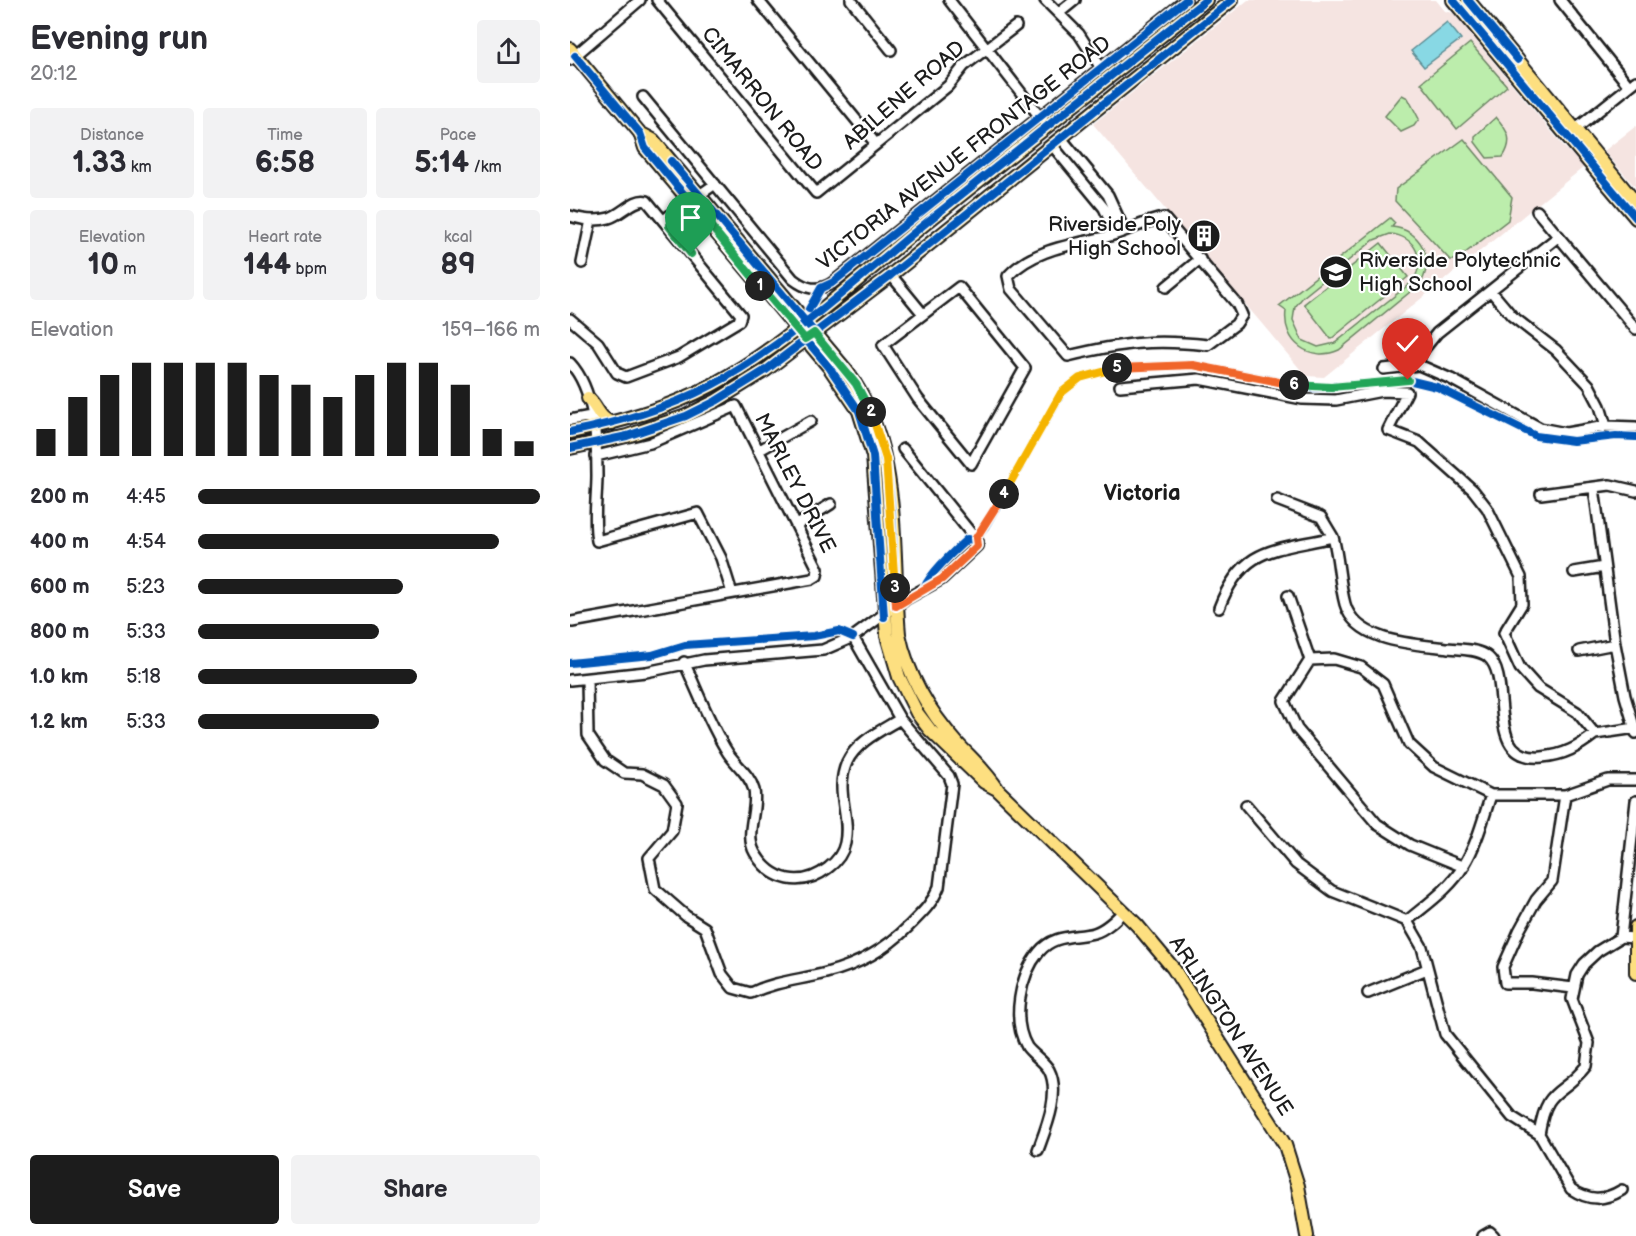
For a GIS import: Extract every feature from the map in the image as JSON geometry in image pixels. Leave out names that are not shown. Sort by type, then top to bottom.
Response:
[{"type":"main road","points":[[570,448],[595,450],[702,409],[766,370],[891,274],[1232,0]]},
{"type":"main road","points":[[1453,0],[1636,203]]},
{"type":"main road","points":[[1468,0],[1636,218]]},
{"type":"main road","points":[[570,432],[592,422],[612,423],[663,407],[710,386],[737,370],[801,325],[1043,121],[1203,1]]},
{"type":"main road","name":"ARLINGTON AVENUE","points":[[572,55],[640,133],[645,148],[696,198],[810,336],[856,384],[873,416],[882,441],[892,518],[896,606],[903,653],[917,687],[943,726],[988,774],[998,790],[1162,953],[1273,1124],[1293,1165],[1307,1236]]},
{"type":"main road","name":"ARLINGTON AVENUE","points":[[810,336],[859,411],[873,456],[886,636],[899,677],[917,713],[950,750],[984,782],[998,790]]},
{"type":"main road","points":[[588,398],[594,403],[602,418],[612,423]]},
{"type":"main road","points":[[1636,935],[1636,973]]},
{"type":"street","points":[[572,55],[640,0]]},
{"type":"street","name":"CIMARRON ROAD","points":[[657,0],[816,193]]},
{"type":"street","points":[[758,0],[876,144]]},
{"type":"street","points":[[851,0],[891,51]]},
{"type":"street","points":[[949,0],[988,47],[1010,81],[1043,121]]},
{"type":"street","points":[[1044,0],[1079,34],[1101,68]]},
{"type":"street","points":[[1059,13],[1075,0]]},
{"type":"street","name":"VICTORIA AVENUE FRONTAGE ROAD","points":[[715,184],[793,279],[802,286],[821,288],[832,283],[1043,121],[1101,68],[1186,0]]},
{"type":"street","points":[[1560,0],[1633,84],[1571,133]]},
{"type":"street","name":"ABILENE ROAD","points":[[816,193],[948,86],[964,66],[1016,26]]},
{"type":"street","points":[[643,97],[715,184],[696,198],[688,209],[666,223]]},
{"type":"street","points":[[1056,141],[1120,232]]},
{"type":"street","points":[[570,216],[591,220],[611,218],[643,199],[666,223],[741,315],[739,321],[679,357],[626,377],[617,373],[598,343],[570,319]]},
{"type":"street","points":[[1537,211],[1636,330]]},
{"type":"street","points":[[1164,218],[1237,304],[1242,315],[1236,324],[1208,345],[1165,341],[1130,342],[1068,356],[1011,289],[1008,276],[1017,266],[1060,246],[1120,232],[1164,218]]},
{"type":"street","points":[[582,263],[591,220]]},
{"type":"street","points":[[1419,365],[1420,354],[1437,333],[1559,236]]},
{"type":"street","points":[[1166,287],[1200,259]]},
{"type":"street","points":[[891,274],[923,314]]},
{"type":"street","points":[[956,288],[962,288],[1024,366],[980,452],[971,464],[918,399],[884,345],[923,314],[956,288]]},
{"type":"street","points":[[1491,291],[1512,316],[1556,350],[1589,385],[1600,406],[1605,426]]},
{"type":"street","points":[[570,363],[582,380],[592,422],[597,477],[594,514],[597,541],[698,513],[721,558],[732,593],[572,622]]},
{"type":"street","points":[[1384,369],[1419,365],[1451,379],[1540,428],[1566,433],[1605,426],[1636,427]]},
{"type":"street","points":[[1120,386],[1199,379],[1302,399],[1325,400],[1382,391],[1407,392],[1388,430],[1419,442],[1473,490],[1487,507],[1521,577],[1522,604],[1504,633],[1510,649],[1520,668],[1538,688],[1577,712],[1595,734]]},
{"type":"street","name":"MARLEY DRIVE","points":[[595,450],[650,443],[736,406],[797,525],[818,569],[818,576],[732,593]]},
{"type":"street","points":[[570,420],[592,422]]},
{"type":"street","points":[[758,451],[810,421]]},
{"type":"street","points":[[570,680],[646,672],[684,662],[823,650],[853,637],[896,606],[942,579],[977,546],[978,542],[903,449]]},
{"type":"street","points":[[1541,494],[1620,486],[1636,491]]},
{"type":"street","points":[[1594,488],[1615,644],[1625,696],[1636,733]]},
{"type":"street","points":[[1277,500],[1321,517],[1333,537],[1346,606],[1355,622],[1374,634],[1414,644],[1473,651],[1488,657],[1497,672],[1500,687],[1500,712],[1506,735],[1518,751],[1532,758],[1553,756],[1573,751],[1595,734],[1636,728]]},
{"type":"street","points":[[797,525],[831,504]]},
{"type":"street","points":[[1219,608],[1226,588],[1245,562],[1264,552],[1333,537]]},
{"type":"street","points":[[1574,572],[1604,567]]},
{"type":"street","points":[[1288,596],[1310,660]]},
{"type":"street","points":[[587,679],[588,735],[605,760],[624,773],[642,774],[664,785],[677,803],[672,831],[649,858],[655,889],[705,928],[722,974],[733,988],[751,993],[768,985],[825,973],[866,959],[891,944],[933,903],[939,887],[952,784],[945,771],[900,719],[853,637]]},
{"type":"street","points":[[1579,651],[1615,644]]},
{"type":"street","points":[[1310,660],[1334,659],[1361,667],[1383,684],[1409,744],[1434,767],[1491,795],[1565,795],[1608,780],[1636,780]]},
{"type":"street","points":[[1310,660],[1284,701],[1298,729],[1377,824],[1410,845],[1464,867]]},
{"type":"street","points":[[684,662],[715,730],[754,789],[750,839],[754,852],[765,867],[782,879],[794,881],[811,879],[836,862],[845,842],[840,780],[848,758],[862,744],[900,719]]},
{"type":"street","points":[[1407,921],[1448,886],[1464,867],[1478,837],[1491,795]]},
{"type":"street","points":[[1565,795],[1552,881],[1536,900],[1503,967],[1504,984],[1532,983],[1573,988]]},
{"type":"street","points":[[1621,937],[1636,801]]},
{"type":"street","points":[[1246,805],[1296,864],[1332,891],[1407,921],[1422,947],[1445,1034],[1512,1116],[1539,1134],[1571,1189],[1579,1194],[1601,1199],[1610,1198],[1622,1190]]},
{"type":"street","points":[[1038,1150],[1051,1108],[1049,1069],[1026,1045],[1019,1025],[1024,981],[1040,951],[1052,941],[1068,935],[1101,930],[1123,912]]},
{"type":"street","points":[[1539,1134],[1543,1109],[1551,1096],[1585,1068],[1589,1052],[1589,1043],[1572,999],[1577,975],[1591,956],[1621,937],[1636,935]]},
{"type":"street","points":[[1368,993],[1427,969]]},
{"type":"shaded area","name":"Riverside Polytechnic High School","points":[[1248,0],[1436,0],[1445,11],[1453,13],[1565,148],[1584,167],[1324,377],[1306,376],[1093,124]]},
{"type":"shaded area","points":[[1636,126],[1636,188],[1604,151]]},
{"type":"green space","points":[[1470,43],[1507,86],[1457,129],[1421,83]]},
{"type":"green space","points":[[1402,95],[1408,98],[1419,119],[1414,126],[1401,132],[1385,116]]},
{"type":"green space","points":[[1496,117],[1506,131],[1508,146],[1503,157],[1487,158],[1475,142],[1475,136]]},
{"type":"green space","points":[[1464,139],[1512,197],[1508,220],[1456,260],[1450,260],[1395,201],[1396,189]]},
{"type":"green space","points":[[1390,218],[1395,223],[1392,227],[1410,233],[1422,246],[1426,264],[1421,283],[1339,350],[1318,354],[1300,347],[1289,332],[1286,311],[1279,306]],"holes":[[[1390,234],[1407,239],[1418,258],[1419,266],[1412,282],[1335,343],[1318,347],[1302,340],[1293,320],[1295,307],[1303,297],[1374,240]]]},
{"type":"green space","points":[[1381,243],[1408,277],[1331,339],[1304,304]]},
{"type":"water","points":[[1447,22],[1461,39],[1424,67],[1411,51]]},
{"type":"waterway","points":[[570,666],[655,658],[698,646],[809,640],[835,635]]},
{"type":"cycle path","points":[[809,309],[821,288],[832,283],[1186,0]]},
{"type":"cycle path","points":[[570,432],[607,424],[660,408],[695,394],[742,368],[826,306],[932,218],[1206,0]]},
{"type":"cycle path","points":[[570,448],[627,436],[686,416],[716,401],[766,370],[891,275],[1232,0]]},
{"type":"cycle path","points":[[1453,0],[1636,218]]},
{"type":"cycle path","points":[[1468,0],[1518,60]]},
{"type":"cycle path","points":[[575,56],[640,133],[645,148],[829,367],[859,411],[873,456],[884,617]]},
{"type":"cycle path","points":[[671,161],[846,370],[863,397],[875,425],[889,483],[896,606]]},
{"type":"cycle path","points":[[924,590],[942,563],[967,539],[974,540],[985,527],[1061,394],[1079,378],[1121,367],[1193,365],[1314,388],[1408,380],[1437,387],[1536,436],[1573,441],[1616,436],[1636,437]]},
{"type":"cycle path","points":[[570,663],[652,655],[685,645],[814,636],[839,631],[853,637]]},
{"type":"place","name":"Riverside Poly High School","points":[[1204,236]]},
{"type":"place","name":"Riverside Polytechnic High School","points":[[1336,272]]},
{"type":"district","name":"Victoria","points":[[1142,493]]},
{"type":"route","points":[[691,254],[669,226],[688,209],[691,202],[805,339],[814,333],[846,370],[866,400],[878,428],[886,459],[892,518],[896,606],[942,579],[977,546],[976,538],[985,527],[1053,405],[1070,385],[1091,373],[1121,367],[1193,365],[1314,388],[1408,380]]}]
